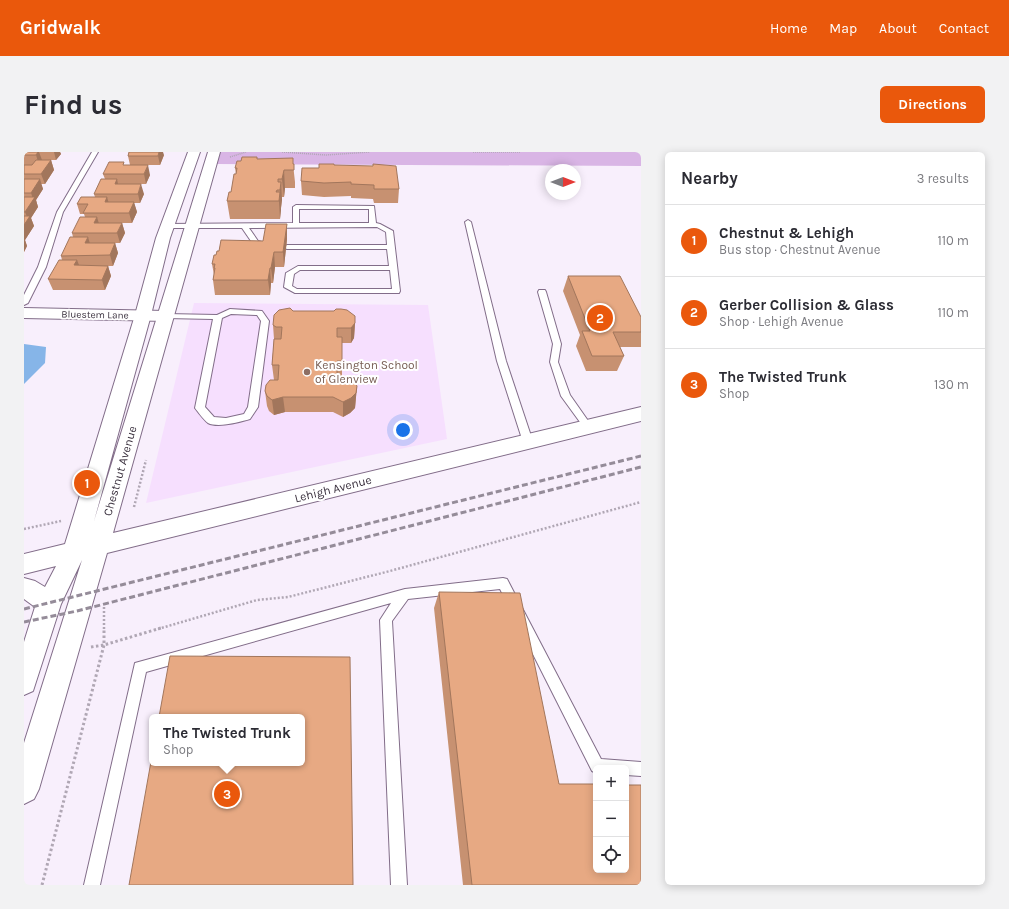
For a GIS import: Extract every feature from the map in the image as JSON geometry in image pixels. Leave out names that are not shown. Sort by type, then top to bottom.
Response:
[{"type":"street","name":"Chestnut Avenue","points":[[24,682],[49,603],[74,553],[167,226],[194,152]]},
{"type":"street","name":"Chestnut Avenue","points":[[24,789],[98,546],[192,226],[222,155]]},
{"type":"street","name":"Bluestem Lane","points":[[24,313],[143,314],[166,316]]},
{"type":"street","name":"Lehigh Avenue","points":[[24,564],[641,414]]},
{"type":"street","points":[[24,588],[27,588],[49,603]]},
{"type":"lane","points":[[24,304],[42,267],[60,212],[95,152]]},
{"type":"lane","points":[[296,225],[296,207],[372,207],[373,225]]},
{"type":"lane","points":[[468,222],[505,373],[518,418],[528,442]]},
{"type":"lane","points":[[167,226],[378,225],[389,232],[396,291],[295,291],[288,287],[290,273],[298,268],[393,268]]},
{"type":"lane","points":[[244,226],[249,236],[261,246],[266,246]]},
{"type":"lane","points":[[286,247],[391,247]]},
{"type":"lane","points":[[542,292],[557,344],[554,362],[566,396],[588,427]]},
{"type":"lane","points":[[166,316],[218,317],[230,312],[247,312],[259,313],[265,321],[253,407],[247,417],[226,421],[211,420],[200,408],[218,317]]},
{"type":"lane","points":[[92,885],[140,667],[405,594],[503,583],[596,765]]},
{"type":"lane","points":[[399,885],[386,620],[405,594]]},
{"type":"lane","points":[[629,768],[641,769]]},
{"type":"path","points":[[222,155],[246,152]]},
{"type":"path","points":[[282,152],[298,154],[370,152]]},
{"type":"path","points":[[473,152],[521,152]]},
{"type":"path","points":[[86,647],[104,645],[257,600],[288,597],[390,571],[641,502]]},
{"type":"path","points":[[24,529],[61,521]]},
{"type":"path","points":[[42,885],[104,645]]},
{"type":"shaded area","points":[[219,152],[641,152],[641,166],[581,166],[581,164],[545,164],[545,166],[216,164]]},
{"type":"shaded area","name":"Kensington School of Glenview","points":[[194,303],[428,305],[447,439],[146,503]]},
{"type":"water","points":[[24,344],[46,347],[45,363],[24,384]]},
{"type":"building","points":[[24,152],[38,152],[36,155],[24,155]]},
{"type":"building","points":[[129,152],[159,152],[158,156],[128,156]]},
{"type":"building","points":[[242,157],[257,157],[257,159],[293,158],[294,170],[284,170],[282,179],[278,179],[278,182],[281,182],[280,190],[277,190],[276,192],[280,192],[279,201],[227,201],[229,192],[231,192],[234,174],[236,174],[237,168],[235,168],[237,161],[241,161]]},
{"type":"building","points":[[36,160],[51,160],[41,174],[24,174],[24,165],[32,165]]},
{"type":"building","points":[[109,162],[124,162],[123,165],[148,165],[144,174],[103,174]]},
{"type":"building","points":[[319,164],[373,166],[373,164],[396,166],[399,189],[374,189],[374,185],[351,184],[351,182],[324,183],[301,181],[302,168],[319,168]]},
{"type":"building","points":[[24,179],[40,179],[31,193],[24,193]]},
{"type":"building","points":[[101,179],[117,179],[115,184],[141,184],[138,194],[94,194]]},
{"type":"building","points":[[24,197],[35,197],[25,212],[24,212]]},
{"type":"building","points":[[81,197],[107,197],[105,202],[134,202],[129,213],[83,213],[88,204],[77,204]]},
{"type":"building","points":[[24,216],[30,216],[24,225]]},
{"type":"building","points":[[80,217],[97,217],[94,223],[122,223],[117,233],[72,233]]},
{"type":"building","points":[[266,224],[287,224],[283,252],[274,252],[268,280],[213,280],[215,264],[212,264],[214,255],[216,255],[217,251],[219,251],[221,240],[263,241]]},
{"type":"building","points":[[70,237],[88,237],[85,243],[115,243],[110,255],[61,256]]},
{"type":"building","points":[[59,260],[77,260],[74,265],[108,266],[102,280],[48,279]]},
{"type":"building","points":[[568,276],[620,276],[641,317],[641,332],[613,332],[624,356],[592,356],[582,331],[590,331]]},
{"type":"building","points":[[290,308],[293,311],[334,311],[336,309],[341,309],[347,310],[355,316],[355,323],[351,328],[337,328],[337,337],[342,337],[342,361],[337,361],[337,378],[353,380],[357,386],[356,393],[351,398],[343,402],[333,397],[283,397],[272,400],[267,396],[265,391],[266,385],[270,380],[278,380],[279,365],[272,365],[274,339],[281,339],[282,327],[276,327],[273,325],[274,315],[279,310]]},
{"type":"building","points":[[439,592],[520,593],[559,784],[593,784],[593,873],[629,873],[629,785],[641,785],[641,885],[472,885]]},
{"type":"building","points":[[170,656],[350,657],[353,885],[129,885],[150,766],[305,766],[305,714],[160,714]]},
{"type":"railway","points":[[24,609],[641,456]]},
{"type":"railway","points":[[24,622],[77,611],[641,467]]},
{"type":"place","name":"Gerber Collision & Glass","points":[[600,318]]},
{"type":"place","name":"Kensington School of Glenview","points":[[307,372]]},
{"type":"place","name":"Chestnut & Lehigh","points":[[87,483]]},
{"type":"place","name":"The Twisted Trunk","points":[[227,794]]}]
